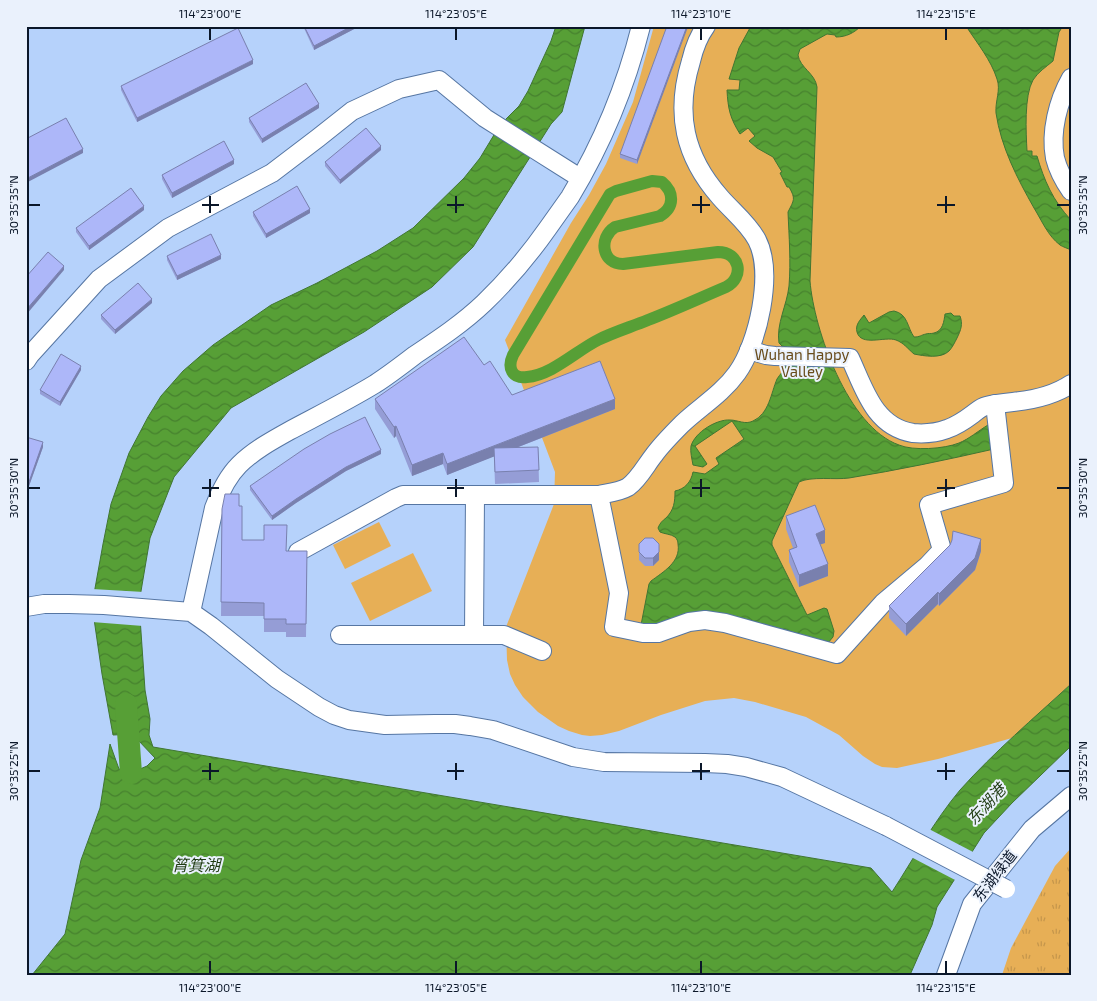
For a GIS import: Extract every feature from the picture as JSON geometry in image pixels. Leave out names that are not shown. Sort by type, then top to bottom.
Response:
[{"type":"street","points":[[191,612],[214,508],[223,486],[238,466],[262,446],[376,383],[456,327],[484,303],[521,264],[570,197],[606,129],[617,102],[641,26]]},
{"type":"street","points":[[298,552],[403,495],[599,495],[620,490],[634,482],[673,432],[731,381],[742,366],[758,321],[763,301],[764,271],[761,249],[754,235],[708,182],[688,144],[684,124],[683,95],[686,76],[696,43],[706,26]]},
{"type":"street","points":[[1071,78],[1062,96],[1054,142],[1057,165],[1071,191]]},
{"type":"street","points":[[26,361],[99,279],[168,228],[272,173],[352,111],[398,89],[439,80],[485,118],[580,178]]},
{"type":"street","points":[[749,350],[766,355],[850,358],[871,404],[878,414],[892,426],[903,431],[915,433],[936,432],[952,427],[984,407],[1036,398],[1056,392],[1071,384]]},
{"type":"street","points":[[599,495],[618,594],[614,627],[642,633],[658,634],[689,622],[704,620],[725,623],[837,654],[883,604],[927,566],[942,550],[929,505],[1004,483],[995,404]]},
{"type":"street","points":[[474,634],[475,496]]},
{"type":"street","points":[[26,608],[44,604],[69,604],[191,612],[276,678],[319,707],[349,720],[385,726],[435,724],[470,726],[493,730],[573,757],[596,761],[713,764],[746,767],[782,776],[886,826],[1006,889]]},
{"type":"street","points":[[340,635],[504,635],[542,651]]},
{"type":"street","name":"东湖绿道","points":[[946,975],[972,904],[1032,829],[1071,796]]},
{"type":"green space","name":"Wuhan Happy Valley","points":[[654,26],[1071,26],[1071,684],[1012,738],[938,759],[897,768],[882,767],[863,756],[839,735],[806,717],[734,698],[705,701],[619,731],[590,736],[558,726],[538,712],[523,697],[515,685],[507,660],[506,627],[554,504],[555,472],[505,340],[606,164],[633,102]]},
{"type":"green space","points":[[379,522],[391,546],[345,569],[333,545]]},
{"type":"green space","points":[[413,553],[432,591],[370,621],[351,583]]},
{"type":"green space","points":[[1071,848],[1071,975],[1002,975],[1011,948],[1055,866]]},
{"type":"water","name":"筲箕湖","points":[[556,26],[585,26],[562,112],[551,124],[473,247],[432,287],[364,332],[231,408],[174,477],[150,538],[139,603],[145,690],[150,719],[149,735],[153,747],[871,868],[892,892],[933,827],[960,790],[1000,749],[1071,684],[1071,746],[984,833],[937,907],[932,925],[910,975],[32,975],[65,934],[81,860],[100,808],[110,744],[119,769],[131,773],[147,766],[155,758],[138,740],[136,734],[113,735],[92,605],[111,504],[129,453],[148,417],[161,396],[183,371],[213,345],[271,305],[377,251],[413,228],[464,178],[480,158],[500,125],[519,106],[528,91]]},
{"type":"water","points":[[751,26],[861,26],[853,33],[843,36],[836,37],[835,35],[827,34],[800,49],[798,55],[799,60],[816,82],[817,87],[810,281],[818,325],[826,350],[849,398],[864,419],[881,435],[905,447],[929,448],[953,445],[992,424],[994,449],[867,475],[810,479],[799,482],[772,541],[772,545],[807,615],[824,608],[827,609],[834,631],[833,637],[827,644],[725,618],[660,627],[641,625],[649,584],[670,566],[677,556],[678,542],[676,538],[660,532],[658,528],[672,509],[675,491],[682,489],[687,484],[693,472],[705,474],[719,464],[716,458],[744,439],[732,421],[695,446],[707,464],[703,467],[693,465],[691,446],[693,441],[702,431],[713,424],[725,420],[747,423],[758,418],[769,403],[777,379],[787,364],[787,347],[779,343],[778,336],[789,286],[788,212],[793,202],[793,194],[789,187],[787,187],[780,173],[782,172],[773,157],[749,141],[755,136],[748,128],[740,134],[730,113],[728,103],[727,90],[739,90],[740,80],[729,79],[739,48]]},
{"type":"water","points":[[966,26],[1063,26],[1059,32],[1053,61],[1037,74],[1030,87],[1026,114],[1026,134],[1027,151],[1032,151],[1032,156],[1037,156],[1050,190],[1071,220],[1071,250],[1060,245],[1049,233],[1016,174],[998,126],[996,113],[997,79],[987,58]]},
{"type":"water","points":[[894,311],[905,318],[914,337],[937,332],[942,325],[945,314],[951,313],[954,316],[960,316],[960,330],[950,350],[946,354],[937,356],[914,354],[904,344],[896,340],[868,340],[859,336],[857,327],[864,315],[869,323]]},
{"type":"pier","points":[[92,589],[144,592],[142,604],[143,626],[92,622],[89,605]]},
{"type":"pier","points":[[929,829],[975,853],[957,881],[911,857]]},
{"type":"building","points":[[304,26],[352,26],[314,46]]},
{"type":"building","points":[[667,26],[687,26],[637,160],[620,154]]},
{"type":"building","points":[[238,28],[253,60],[137,118],[121,86]]},
{"type":"building","points":[[306,83],[319,104],[262,139],[249,118]]},
{"type":"building","points":[[66,118],[83,149],[26,179],[26,139]]},
{"type":"building","points":[[366,128],[381,146],[340,180],[325,162]]},
{"type":"building","points":[[224,141],[234,160],[172,193],[162,175]]},
{"type":"building","points":[[297,186],[310,209],[266,234],[253,212]]},
{"type":"building","points":[[131,188],[144,206],[89,246],[76,228]]},
{"type":"building","points":[[211,234],[221,255],[177,276],[167,256]]},
{"type":"building","points":[[48,252],[64,266],[26,310],[26,277]]},
{"type":"building","points":[[138,283],[152,299],[115,330],[101,315]]},
{"type":"building","points":[[464,337],[484,365],[490,361],[512,395],[600,361],[615,399],[447,464],[443,453],[412,465],[396,426],[394,427],[375,399]]},
{"type":"building","points":[[61,354],[81,366],[60,402],[40,390]]},
{"type":"building","points":[[365,417],[381,450],[346,467],[272,516],[250,486],[304,449]]},
{"type":"building","points":[[26,437],[43,442],[29,482],[26,481]]},
{"type":"building","points":[[538,447],[539,470],[495,472],[494,448]]},
{"type":"building","points":[[225,494],[239,494],[239,506],[242,506],[242,540],[264,540],[264,525],[287,525],[286,551],[307,551],[306,624],[286,624],[286,619],[264,619],[264,603],[221,602],[222,509]]},
{"type":"building","points":[[815,505],[825,530],[816,534],[828,564],[799,575],[789,550],[797,547],[786,516]]},
{"type":"building","points":[[953,531],[981,539],[975,558],[906,624],[889,606],[950,545]]},
{"type":"building","points":[[645,538],[653,538],[659,544],[659,552],[653,558],[645,558],[639,552],[639,544]]},
{"type":"waterway","points":[[652,181],[662,182],[669,190],[671,199],[668,208],[660,216],[615,227],[606,237],[605,250],[610,260],[623,264],[718,252],[725,253],[735,260],[737,266],[738,272],[732,283],[668,312],[598,340],[546,372],[527,377],[514,374],[511,368],[513,355],[610,194],[652,181]]},
{"type":"waterway","points":[[126,704],[131,773]]},
{"type":"water label","name":"东湖港","points":[[986,804]]}]
